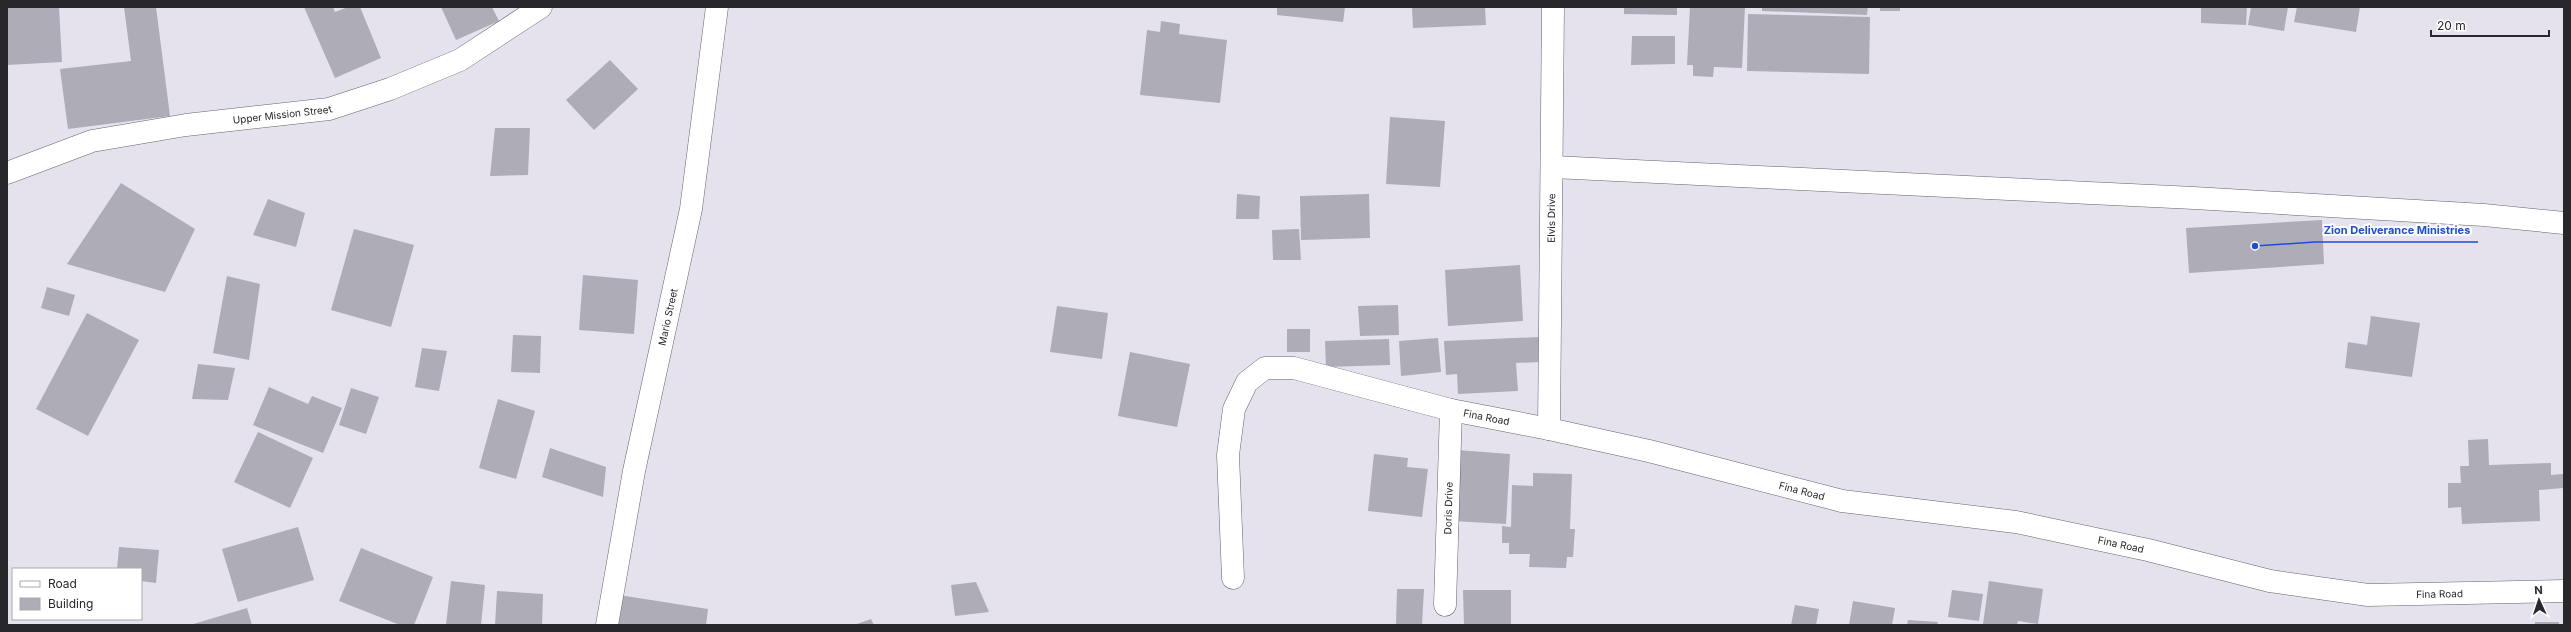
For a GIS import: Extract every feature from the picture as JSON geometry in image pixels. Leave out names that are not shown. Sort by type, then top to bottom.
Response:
[{"type":"street","name":"Upper Mission Street","points":[[7,173],[92,141],[186,125],[328,109],[390,89],[460,60],[541,7]]},
{"type":"street","name":"Mario Street","points":[[606,625],[634,471],[691,209],[717,7]]},
{"type":"street","name":"Elvis Drive","points":[[1549,429],[1553,167],[1553,7]]},
{"type":"street","points":[[1553,167],[2194,198],[2484,215],[2564,223]]},
{"type":"street","name":"Fina Road","points":[[1233,578],[1228,455],[1234,409],[1247,382],[1265,368],[1294,368],[1451,410],[1549,429],[1648,451],[1842,501],[2016,522],[2148,550],[2270,581],[2368,594],[2564,591]]},
{"type":"street","name":"Doris Drive","points":[[1445,605],[1451,410]]},
{"type":"building","points":[[7,7],[59,7],[62,62],[7,65]]},
{"type":"building","points":[[124,7],[156,7],[170,116],[68,129],[60,69],[131,61]]},
{"type":"building","points":[[304,7],[333,7],[335,12],[348,7],[360,7],[381,58],[335,78]]},
{"type":"building","points":[[441,7],[492,7],[499,21],[456,40]]},
{"type":"building","points":[[1277,7],[1345,7],[1343,22],[1277,15]]},
{"type":"building","points":[[1412,7],[1485,7],[1486,25],[1413,28]]},
{"type":"building","points":[[1624,7],[1677,7],[1677,15],[1624,14]]},
{"type":"building","points":[[1690,7],[1745,7],[1742,68],[1714,67],[1713,77],[1693,76],[1693,65],[1687,65]]},
{"type":"building","points":[[1762,7],[1868,7],[1867,15],[1762,11]]},
{"type":"building","points":[[1880,7],[1900,7],[1900,11],[1880,11]]},
{"type":"building","points":[[2201,7],[2247,7],[2246,25],[2201,23]]},
{"type":"building","points":[[2251,7],[2288,7],[2284,31],[2248,25]]},
{"type":"building","points":[[2297,7],[2360,7],[2356,32],[2294,22]]},
{"type":"building","points":[[1748,14],[1870,17],[1869,74],[1747,71]]},
{"type":"building","points":[[1161,21],[1180,24],[1179,34],[1227,40],[1220,103],[1140,95],[1147,30],[1160,32]]},
{"type":"building","points":[[1632,36],[1675,36],[1675,64],[1631,65]]},
{"type":"building","points":[[610,60],[638,89],[594,130],[566,100]]},
{"type":"building","points":[[1390,117],[1445,121],[1440,187],[1386,184]]},
{"type":"building","points":[[495,128],[530,128],[528,175],[490,176]]},
{"type":"building","points":[[121,183],[195,229],[165,292],[67,264]]},
{"type":"building","points":[[1237,194],[1260,196],[1259,219],[1236,219]]},
{"type":"building","points":[[1369,194],[1370,238],[1301,240],[1300,196]]},
{"type":"building","points":[[268,199],[305,213],[296,247],[253,235]]},
{"type":"building","points":[[2322,220],[2324,264],[2189,273],[2186,228]]},
{"type":"building","points":[[354,229],[414,245],[391,327],[331,310]]},
{"type":"building","points":[[1299,229],[1301,260],[1273,260],[1272,230]]},
{"type":"building","points":[[1520,265],[1523,321],[1448,326],[1445,270]]},
{"type":"building","points":[[583,275],[638,280],[634,334],[579,330]]},
{"type":"building","points":[[227,276],[260,284],[249,360],[213,353]]},
{"type":"building","points":[[47,287],[75,295],[69,316],[41,308]]},
{"type":"building","points":[[1398,305],[1399,335],[1360,336],[1358,306]]},
{"type":"building","points":[[1057,306],[1108,313],[1102,359],[1050,352]]},
{"type":"building","points":[[87,313],[139,340],[88,436],[36,409]]},
{"type":"building","points":[[2371,316],[2420,323],[2412,377],[2345,368],[2348,342],[2367,345]]},
{"type":"building","points":[[1287,329],[1310,329],[1310,352],[1287,352]]},
{"type":"building","points":[[513,335],[541,336],[540,373],[511,372]]},
{"type":"building","points":[[1539,337],[1540,362],[1516,363],[1518,391],[1458,394],[1457,374],[1446,375],[1444,341]]},
{"type":"building","points":[[1438,338],[1441,372],[1401,376],[1399,341]]},
{"type":"building","points":[[1389,339],[1390,365],[1326,367],[1325,341]]},
{"type":"building","points":[[422,348],[447,351],[439,391],[415,387]]},
{"type":"building","points":[[1130,352],[1190,364],[1177,427],[1118,416]]},
{"type":"building","points":[[198,364],[235,368],[228,400],[192,399]]},
{"type":"building","points":[[269,387],[308,404],[312,396],[342,408],[323,453],[253,425]]},
{"type":"building","points":[[351,388],[379,397],[366,434],[339,425]]},
{"type":"building","points":[[498,399],[535,411],[516,479],[479,468]]},
{"type":"building","points":[[258,432],[313,458],[290,508],[234,482]]},
{"type":"building","points":[[2488,439],[2489,465],[2551,463],[2551,475],[2563,474],[2563,488],[2539,490],[2540,521],[2462,524],[2461,507],[2448,508],[2448,483],[2461,483],[2460,466],[2469,466],[2468,440]]},
{"type":"building","points":[[550,448],[606,467],[603,497],[542,477]]},
{"type":"building","points":[[1457,450],[1510,454],[1506,524],[1453,521]]},
{"type":"building","points":[[1374,454],[1408,458],[1407,467],[1428,469],[1422,517],[1368,511]]},
{"type":"building","points":[[1533,473],[1572,474],[1570,529],[1575,529],[1573,557],[1567,557],[1566,568],[1529,567],[1530,554],[1509,554],[1509,543],[1502,543],[1502,526],[1511,527],[1512,485],[1533,486]]},
{"type":"building","points":[[298,527],[314,580],[238,602],[222,549]]},
{"type":"building","points":[[119,547],[159,550],[156,583],[142,581],[142,568],[117,568]]},
{"type":"building","points":[[361,548],[433,577],[414,625],[400,625],[339,601]]},
{"type":"building","points":[[451,581],[485,585],[481,625],[446,625]]},
{"type":"building","points":[[1989,581],[2043,589],[2038,624],[2018,621],[2017,625],[1983,624]]},
{"type":"building","points":[[976,582],[989,612],[955,616],[951,585]]},
{"type":"building","points":[[1397,589],[1424,589],[1422,625],[1396,625]]},
{"type":"building","points":[[1463,590],[1511,590],[1511,625],[1464,625]]},
{"type":"building","points":[[1952,590],[1983,594],[1979,621],[1948,617]]},
{"type":"building","points":[[497,591],[543,594],[542,625],[495,625]]},
{"type":"building","points":[[619,595],[708,609],[706,625],[614,625]]},
{"type":"building","points":[[1853,601],[1895,608],[1892,625],[1849,625]]},
{"type":"building","points":[[1795,605],[1819,609],[1816,625],[1791,625]]},
{"type":"building","points":[[247,608],[252,625],[190,625]]},
{"type":"building","points":[[871,619],[874,625],[854,625]]},
{"type":"building","points":[[1908,620],[1938,622],[1937,625],[1907,625]]},
{"type":"building","points":[[2535,622],[2559,622],[2559,625],[2535,625]]},
{"type":"place","name":"Zion Deliverance Ministries","points":[[2255,246]]}]
